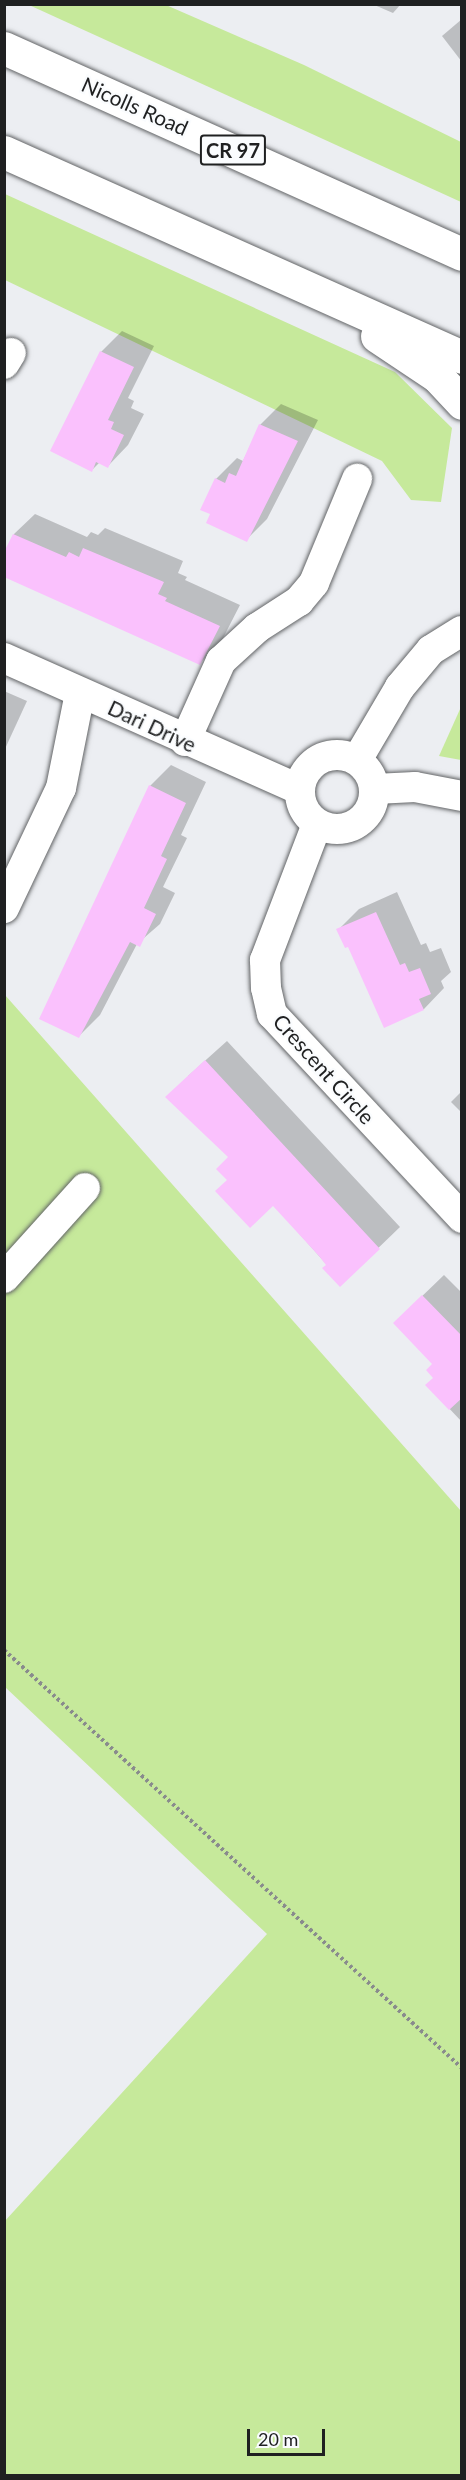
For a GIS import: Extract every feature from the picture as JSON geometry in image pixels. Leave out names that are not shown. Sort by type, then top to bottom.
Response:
[{"type":"highway","name":"Nicolls Road","points":[[4,48],[462,254]]},
{"type":"highway","points":[[4,152],[462,357]]},
{"type":"highway","points":[[311,185],[462,232]]},
{"type":"highway","points":[[296,282],[437,376],[462,403]]},
{"type":"street","points":[[185,741],[221,661],[256,628],[299,601],[314,583],[357,479]]},
{"type":"street","points":[[357,760],[400,687],[431,650],[462,631]]},
{"type":"street","name":"Dari Drive","points":[[4,658],[185,741],[300,790]]},
{"type":"street","points":[[4,908],[61,788],[80,693]]},
{"type":"street","points":[[339,755],[357,760],[369,773],[375,789],[372,806],[356,825],[340,830],[317,824],[303,806],[300,790],[306,772],[320,759],[339,755]]},
{"type":"street","points":[[375,789],[416,787],[462,796]]},
{"type":"street","name":"Crescent Circle","points":[[317,824],[266,960],[266,988],[272,1014],[462,1218]]},
{"type":"street","points":[[4,1278],[85,1188]]},
{"type":"path","points":[[4,1650],[462,2068]]},
{"type":"green space","points":[[29,5],[166,5],[304,65],[461,142],[461,202]]},
{"type":"green space","points":[[5,194],[395,372],[452,428],[441,502],[411,500],[382,461],[5,280]]},
{"type":"green space","points":[[461,707],[461,760],[439,756]]},
{"type":"green space","points":[[5,995],[461,1511],[461,2475],[5,2475],[4,2222],[267,1934],[5,1687]]},
{"type":"building","points":[[100,351],[134,367],[108,420],[114,422],[111,429],[124,435],[108,468],[96,462],[92,472],[50,451]]},
{"type":"building","points":[[259,424],[298,441],[247,542],[206,523],[210,514],[200,510],[215,478],[225,483],[229,473],[236,476]]},
{"type":"building","points":[[13,534],[66,557],[69,552],[79,557],[83,548],[164,582],[158,594],[167,598],[165,601],[220,626],[200,665],[4,577],[4,552]]},
{"type":"building","points":[[149,785],[186,803],[161,856],[167,859],[144,908],[156,914],[140,947],[130,942],[79,1038],[39,1019]]},
{"type":"building","points":[[376,912],[400,965],[405,963],[409,972],[420,968],[431,994],[419,999],[424,1010],[384,1028],[348,947],[345,948],[336,929]]},
{"type":"building","points":[[205,1060],[380,1249],[340,1287],[322,1268],[326,1265],[319,1256],[273,1206],[250,1228],[215,1191],[227,1180],[216,1169],[228,1157],[165,1097]]},
{"type":"building","points":[[422,1295],[462,1336],[462,1398],[449,1410],[425,1385],[433,1378],[426,1370],[432,1364],[393,1323]]}]
